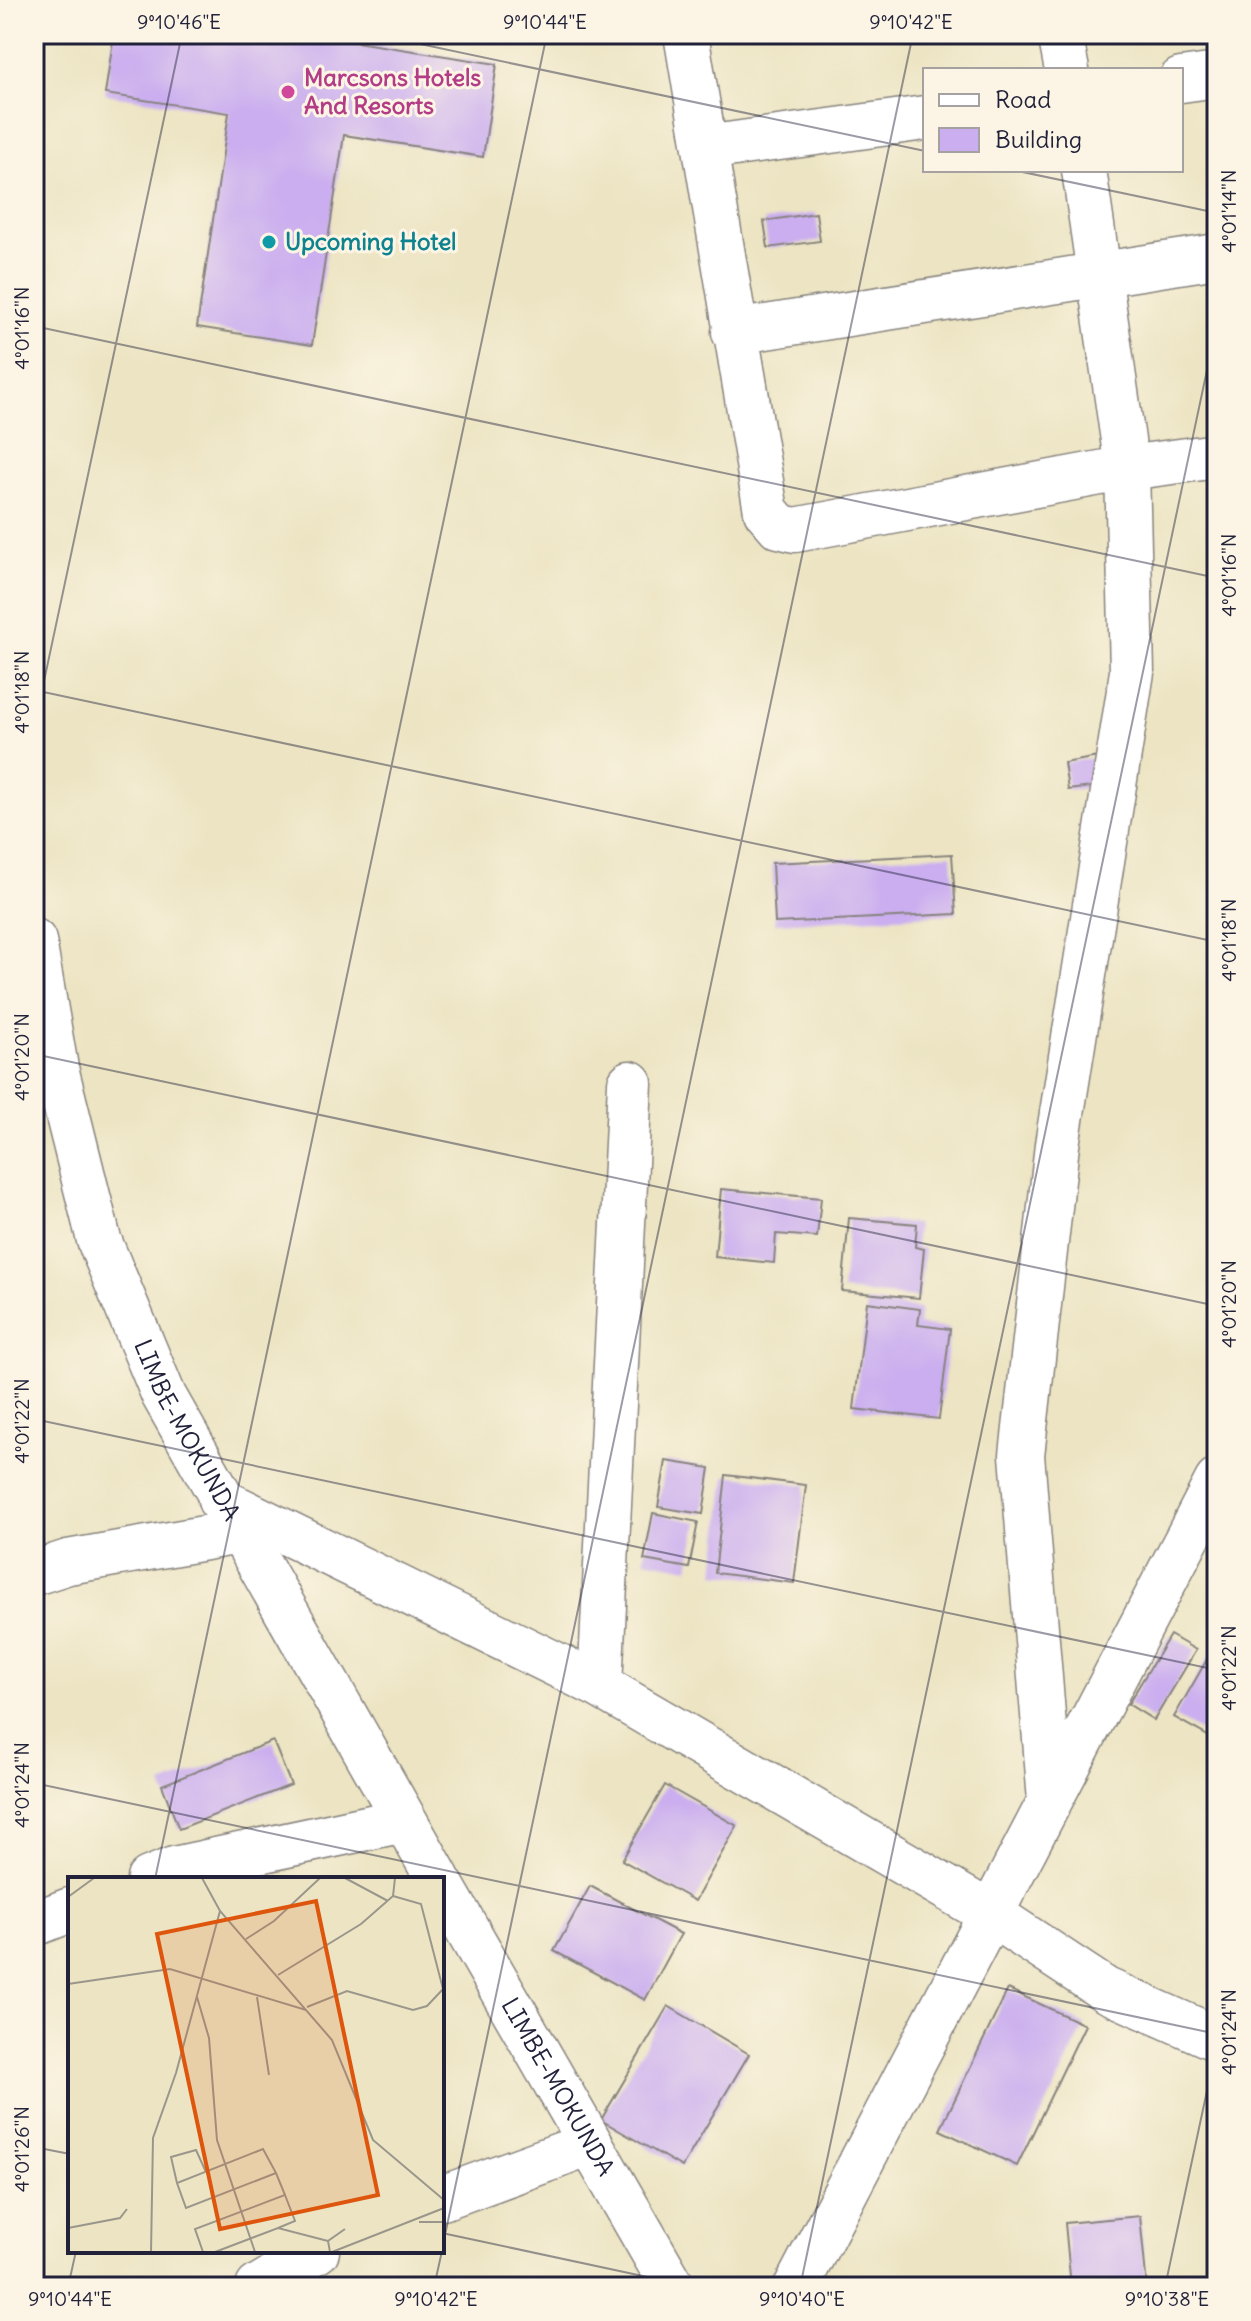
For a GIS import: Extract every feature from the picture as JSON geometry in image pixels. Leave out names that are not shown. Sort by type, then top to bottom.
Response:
[{"type":"street","points":[[686,34],[766,511],[779,526],[795,530],[1127,468],[1217,456]]},
{"type":"street","points":[[1060,34],[1067,68]]},
{"type":"street","points":[[1183,80],[1217,75]]},
{"type":"street","points":[[705,148],[923,118]]},
{"type":"street","points":[[1050,1801],[1022,1455],[1057,1145],[1132,672],[1127,468],[1084,172]]},
{"type":"street","points":[[734,332],[1217,256]]},
{"type":"street","name":"LIMBE-MOKUNDA","points":[[34,941],[56,1068],[99,1240],[164,1396],[437,1877]]},
{"type":"street","points":[[600,1686],[630,1083]]},
{"type":"street","points":[[796,2287],[1217,1481]]},
{"type":"street","points":[[34,1573],[230,1516],[600,1686],[991,1914],[1106,1990],[1217,2039]]},
{"type":"street","points":[[154,1877],[174,1869],[404,1820]]},
{"type":"street","name":"LIMBE-MOKUNDA","points":[[444,1889],[673,2287]]},
{"type":"street","points":[[34,1924],[68,1911]]},
{"type":"street","points":[[444,2197],[590,2144]]},
{"type":"street","points":[[258,2287],[314,2253]]},
{"type":"building","name":"Upcoming Hotel","points":[[114,34],[357,34],[356,42],[497,64],[483,157],[344,135],[312,345],[197,327],[229,113],[105,94]]},
{"type":"building","points":[[816,213],[820,241],[768,248],[764,221]]},
{"type":"building","points":[[1104,756],[1109,785],[1068,790],[1064,763]]},
{"type":"building","points":[[952,854],[956,914],[775,923],[772,863]]},
{"type":"building","points":[[721,1189],[821,1198],[817,1237],[776,1234],[774,1263],[715,1257]]},
{"type":"building","points":[[849,1218],[917,1224],[915,1247],[924,1249],[919,1298],[842,1291]]},
{"type":"building","points":[[867,1302],[920,1309],[918,1325],[950,1329],[939,1419],[854,1409]]},
{"type":"building","points":[[666,1461],[710,1468],[703,1514],[658,1507]]},
{"type":"building","points":[[726,1475],[806,1485],[794,1583],[715,1573]]},
{"type":"building","points":[[653,1513],[698,1522],[689,1568],[644,1560]]},
{"type":"building","points":[[1170,1635],[1196,1650],[1154,1720],[1128,1704]]},
{"type":"building","points":[[1217,1642],[1217,1741],[1174,1717]]},
{"type":"building","points":[[273,1741],[291,1785],[179,1829],[162,1785]]},
{"type":"building","points":[[665,1785],[737,1826],[695,1901],[622,1860]]},
{"type":"building","points":[[590,1886],[681,1934],[645,2000],[554,1951]]},
{"type":"building","points":[[1008,1989],[1085,2025],[1017,2166],[940,2130]]},
{"type":"building","points":[[668,2006],[749,2054],[682,2167],[601,2120]]},
{"type":"building","points":[[1140,2216],[1147,2287],[1071,2287],[1065,2223]]},
{"type":"place","name":"Marcsons Hotels And Resorts","points":[[288,92]]},
{"type":"place","name":"Upcoming Hotel","points":[[269,242]]}]
